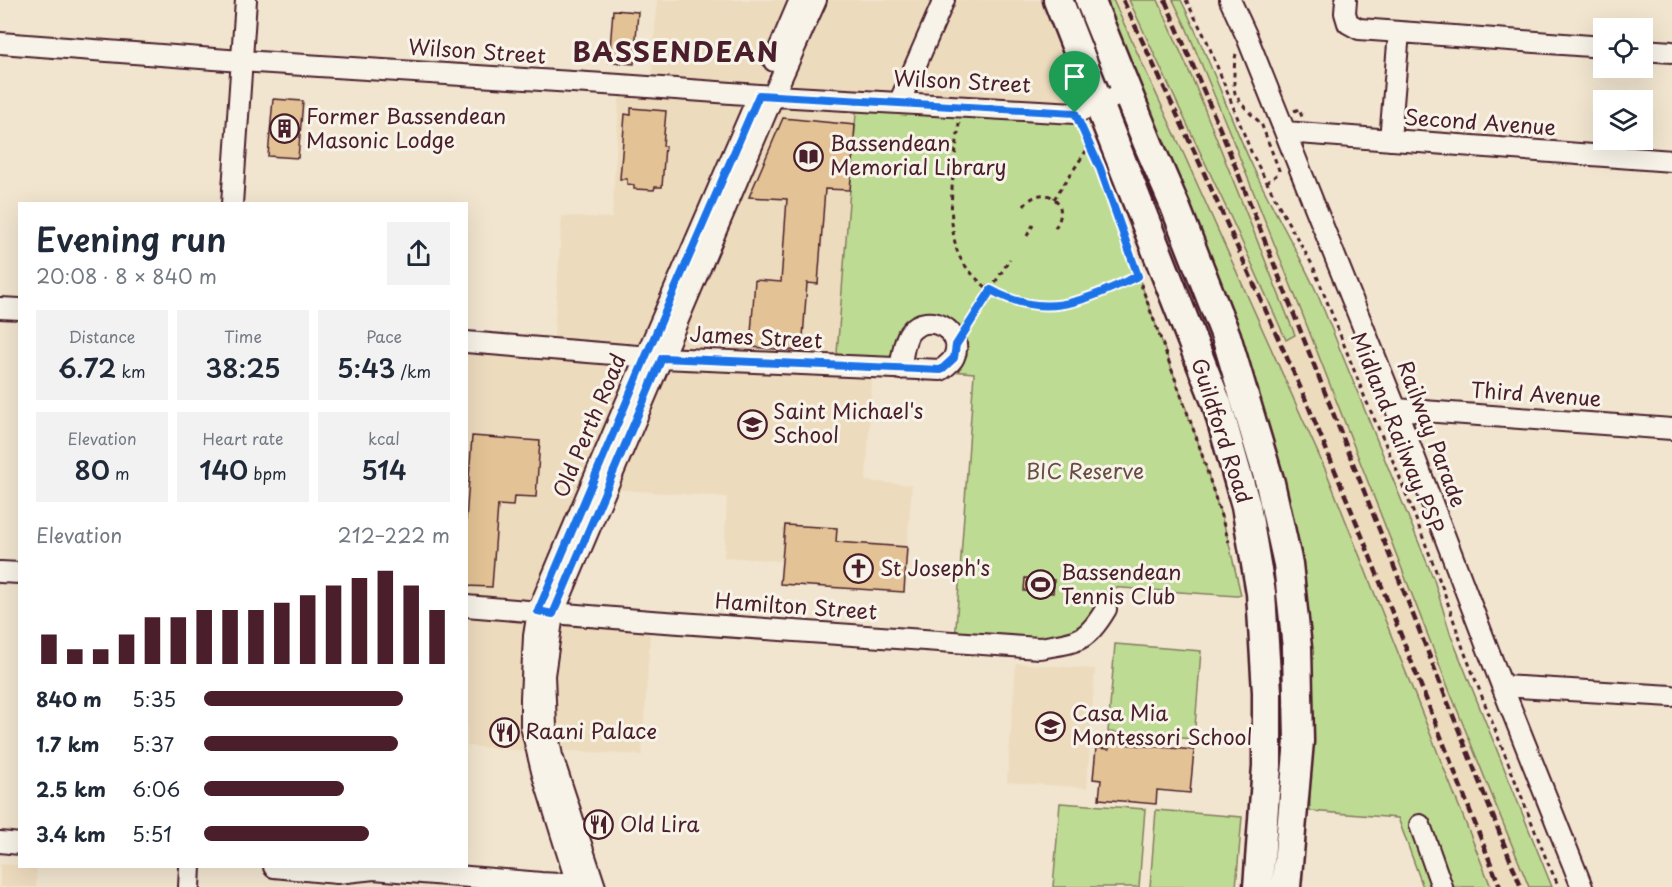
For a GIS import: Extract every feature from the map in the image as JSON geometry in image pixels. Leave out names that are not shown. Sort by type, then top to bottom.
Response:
[{"type":"highway","name":"Guildford Road","points":[[1058,0],[1087,108],[1216,404],[1246,506],[1261,593],[1267,692],[1267,766],[1258,887]]},
{"type":"highway","name":"Guildford Road","points":[[1090,0],[1226,336],[1270,483],[1288,564],[1297,648],[1299,741],[1286,887]]},
{"type":"street","points":[[232,202],[246,0]]},
{"type":"street","name":"Old Perth Road","points":[[580,885],[543,775],[531,726],[534,636],[766,95],[800,0]]},
{"type":"street","name":"Old Perth Road","points":[[766,95],[816,0]]},
{"type":"street","points":[[898,103],[944,0]]},
{"type":"street","name":"Railway Parade","points":[[1230,0],[1396,409],[1582,887]]},
{"type":"street","points":[[1346,0],[1345,13],[1348,23],[1359,29],[1593,46]]},
{"type":"street","points":[[1390,140],[1399,32]]},
{"type":"street","name":"Wilson Street","points":[[0,44],[960,106],[1087,108],[1127,92]]},
{"type":"street","points":[[1653,51],[1672,52]]},
{"type":"street","name":"Second Avenue","points":[[1285,132],[1672,161]]},
{"type":"street","points":[[0,308],[18,309]]},
{"type":"street","points":[[900,369],[910,332],[924,322],[941,324],[950,331],[956,345]]},
{"type":"street","name":"James Street","points":[[468,342],[654,357],[941,370],[954,358],[956,345]]},
{"type":"street","name":"Third Avenue","points":[[1396,409],[1672,429]]},
{"type":"street","points":[[0,572],[18,573]]},
{"type":"street","name":"Hamilton Street","points":[[468,606],[1039,648],[1073,643],[1089,634],[1106,609]]},
{"type":"street","name":"Old Perth Road","points":[[546,612],[544,675],[546,726],[552,756],[595,887]]},
{"type":"street","points":[[1502,686],[1672,696]]},
{"type":"street","points":[[1420,825],[1442,887]]},
{"type":"street","points":[[0,842],[18,844]]},
{"type":"street","points":[[189,887],[190,868]]},
{"type":"street","points":[[284,868],[337,873],[374,869],[580,885]]},
{"type":"path","name":"Midland Railway PSP","points":[[1186,0],[1207,41],[1252,154],[1313,266],[1395,468],[1504,753],[1559,887]]},
{"type":"path","points":[[1247,38],[1237,50],[1234,60],[1235,94],[1261,123],[1279,170],[1276,177],[1267,182]]},
{"type":"path","points":[[960,106],[952,229],[956,250],[968,270],[991,290],[1019,303],[1042,306],[1064,305],[1094,296],[1138,276]]},
{"type":"path","points":[[1087,108],[1090,145],[1199,445],[1230,546]]},
{"type":"path","points":[[1054,199],[1090,145]]},
{"type":"path","points":[[1024,206],[1030,199],[1040,195],[1048,195],[1054,199],[1059,204],[1061,213],[1054,229]]},
{"type":"path","points":[[1027,236],[1033,225]]},
{"type":"path","points":[[956,345],[1010,259]]},
{"type":"shaded area","points":[[657,0],[800,0],[538,611],[537,752],[468,746],[468,342],[553,348],[562,216],[612,218],[620,85],[651,87]]},
{"type":"shaded area","points":[[816,0],[1058,0],[1099,103],[1075,113],[873,367],[866,481],[912,485],[907,547],[836,542],[837,528],[785,525],[782,561],[724,557],[727,497],[606,489]]},
{"type":"shaded area","points":[[1113,0],[1129,0],[1238,233],[1285,340],[1295,334],[1195,85],[1158,0],[1173,0],[1186,27],[1529,887],[1491,887],[1326,471]]},
{"type":"shaded area","points":[[553,614],[651,621],[642,755],[550,750]]},
{"type":"shaded area","name":"Casa Mia Montessori School","points":[[1016,663],[1095,669],[1087,788],[1007,782]]},
{"type":"shaded area","points":[[0,864],[18,865],[18,868],[37,868],[36,887],[0,887]]},
{"type":"green space","points":[[1097,0],[1113,0],[1326,471],[1491,887],[1423,887],[1398,818],[1310,811],[1308,707],[1295,561]]},
{"type":"green space","points":[[1129,0],[1158,0],[1195,85],[1295,335],[1286,340],[1238,233]]},
{"type":"green space","points":[[1173,0],[1181,0],[1252,165],[1317,293],[1434,580],[1451,636],[1552,887],[1529,887],[1227,126]]},
{"type":"green space","name":"BIC Reserve","points":[[857,101],[1075,113],[1100,169],[1199,445],[1227,535],[1241,595],[1108,587],[1106,609],[1073,643],[955,642],[974,373],[941,370],[956,344],[924,323],[900,369],[836,366]]},
{"type":"green space","points":[[1115,644],[1201,651],[1194,739],[1108,732]]},
{"type":"green space","points":[[1060,803],[1145,809],[1139,887],[1053,887]]},
{"type":"green space","points":[[1156,810],[1242,817],[1236,887],[1150,887]]},
{"type":"building","points":[[613,10],[638,12],[634,64],[609,62]]},
{"type":"building","name":"Former Bassendean Masonic Lodge","points":[[273,99],[303,101],[298,158],[268,156]]},
{"type":"building","points":[[631,108],[666,111],[662,187],[655,187],[654,190],[634,189],[634,185],[627,184],[627,179],[620,179],[625,114],[631,115]]},
{"type":"building","points":[[783,118],[855,125],[850,190],[825,189],[818,284],[807,283],[802,351],[750,347],[755,280],[781,282],[787,199],[749,197]]},
{"type":"building","points":[[472,436],[540,441],[536,497],[514,496],[513,506],[498,505],[492,587],[468,586],[468,493]]},
{"type":"building","points":[[785,525],[837,528],[836,542],[907,547],[904,592],[780,584]]},
{"type":"building","points":[[1025,578],[1054,580],[1053,593],[1024,591]]},
{"type":"building","points":[[1110,743],[1194,750],[1190,793],[1157,790],[1156,804],[1099,799],[1101,780],[1093,779],[1096,748],[1109,749]]},
{"type":"railway","points":[[1123,0],[1196,155],[1305,398],[1362,536],[1500,887]]},
{"type":"railway","points":[[1165,0],[1228,148],[1521,887]]},
{"type":"place","name":"Former Bassendean Masonic Lodge","points":[[285,129]]},
{"type":"place","name":"Bassendean Memorial Library","points":[[809,156]]},
{"type":"place","name":"Saint Michael's School","points":[[752,424]]},
{"type":"place","name":"St Joseph's","points":[[859,569]]},
{"type":"place","name":"Bassendean Tennis Club","points":[[1040,585]]},
{"type":"place","name":"Casa Mia Montessori School","points":[[1051,726]]},
{"type":"place","name":"Raani Palace","points":[[504,732]]},
{"type":"place","name":"Old Lira","points":[[599,825]]},
{"type":"district","name":"BASSENDEAN","points":[[676,53]]},
{"type":"route","points":[[759,95],[1075,113],[1100,168],[1138,276],[1094,296],[1064,305],[1042,306],[1019,303],[991,290],[956,345],[954,358],[941,370],[662,358],[553,614],[538,611],[759,95]]}]
